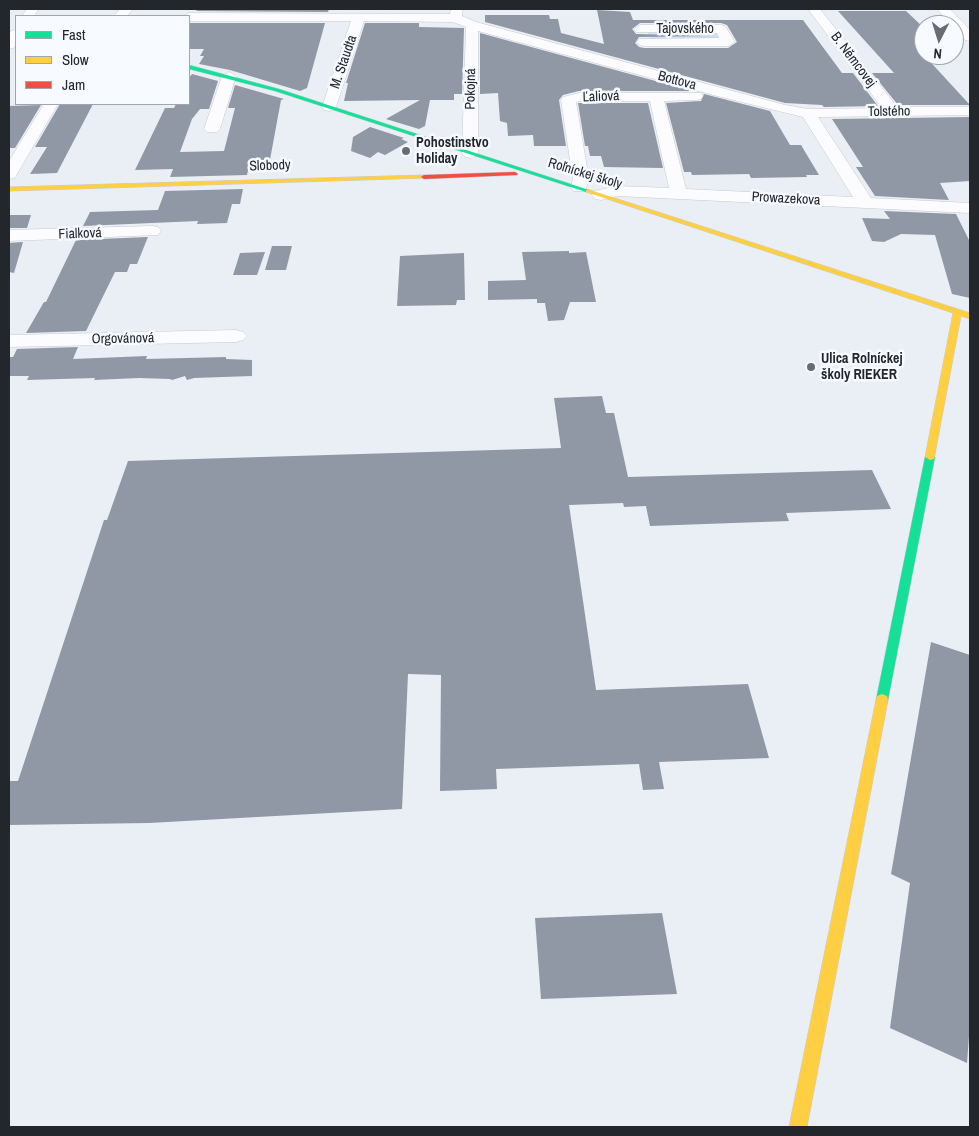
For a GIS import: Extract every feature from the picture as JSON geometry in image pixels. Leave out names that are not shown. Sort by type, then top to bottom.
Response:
[{"type":"street","name":"B. Němcovej","points":[[814,9],[892,111]]},
{"type":"street","points":[[943,9],[970,37]]},
{"type":"street","points":[[190,18],[352,14],[456,14]]},
{"type":"street","name":"M. Staudta","points":[[329,107],[352,14]]},
{"type":"street","name":"Bottova","points":[[456,14],[472,25],[656,76],[785,109],[808,113]]},
{"type":"street","name":"Tajovského","points":[[635,16],[656,76]]},
{"type":"street","name":"Pokojná","points":[[470,153],[472,25]]},
{"type":"street","name":"Tajovského","points":[[640,29],[721,29],[728,42],[647,52]]},
{"type":"street","name":"Roľníckej školy","points":[[190,67],[229,76],[329,107],[970,316]]},
{"type":"street","points":[[212,129],[229,76]]},
{"type":"street","name":"Ľaliová","points":[[579,187],[581,180],[568,100],[579,97],[710,96],[722,93]]},
{"type":"street","points":[[656,96],[679,194]]},
{"type":"street","points":[[9,174],[50,105]]},
{"type":"street","name":"Tolstého","points":[[808,113],[970,111]]},
{"type":"street","points":[[808,113],[865,202]]},
{"type":"street","name":"Slobody","points":[[9,189],[533,174]]},
{"type":"street","name":"Prowazekova","points":[[601,195],[617,191],[970,208]]},
{"type":"street","name":"Fialková","points":[[9,236],[152,231]]},
{"type":"street","points":[[798,1127],[957,312]]},
{"type":"street","name":"Orgovánová","points":[[9,341],[236,336]]},
{"type":"shaded area","points":[[716,30],[721,39],[651,40],[647,31]]},
{"type":"building","points":[[198,9],[329,9],[328,12],[196,11]]},
{"type":"building","points":[[597,10],[630,12],[633,20],[803,20],[842,73],[853,73],[878,106],[824,107],[822,105],[785,103],[485,22],[485,15],[549,15],[550,19],[558,19],[561,33],[604,44]],"holes":[[[640,23],[721,23],[727,25],[737,42],[728,48],[644,48],[639,47],[635,43],[639,37],[716,36],[636,34],[632,29]]]},
{"type":"building","points":[[838,11],[906,11],[914,19],[914,65],[933,65],[970,105],[898,105],[872,73],[894,73]]},
{"type":"building","points":[[190,23],[325,23],[307,88],[300,91],[230,70],[199,64],[204,56],[200,56],[204,49],[190,49]]},
{"type":"building","points":[[365,23],[419,23],[419,27],[464,28],[462,94],[454,94],[454,100],[430,100],[425,126],[419,129],[386,119],[420,100],[344,101],[348,83],[346,83]]},
{"type":"building","points":[[480,33],[692,91],[579,91],[563,95],[559,100],[566,146],[534,146],[533,135],[508,136],[507,123],[500,121],[498,93],[480,94]]},
{"type":"building","points":[[192,74],[218,81],[209,109],[200,109],[192,119],[180,152],[224,151],[235,108],[228,108],[235,85],[284,99],[281,100],[269,165],[249,166],[247,175],[170,177],[173,169],[135,170],[165,108],[174,108],[176,105],[190,105],[190,77]]},
{"type":"building","points":[[704,94],[770,111],[790,145],[801,145],[819,175],[751,178],[749,174],[692,175],[691,172],[684,172],[666,103],[701,101]]},
{"type":"building","points":[[578,103],[648,103],[663,168],[604,167],[601,156],[590,156],[588,146],[585,146]]},
{"type":"building","points":[[41,105],[15,148],[9,148],[9,106]]},
{"type":"building","points":[[59,105],[92,105],[57,173],[30,174],[47,147],[35,147]]},
{"type":"building","points":[[970,117],[970,181],[940,183],[949,200],[875,196],[856,167],[863,167],[832,119]]},
{"type":"building","points":[[370,127],[404,138],[401,139],[408,142],[385,155],[378,152],[370,158],[351,151],[353,137]]},
{"type":"building","points":[[243,189],[240,204],[232,204],[227,223],[197,224],[198,221],[83,226],[90,212],[158,210],[165,191]]},
{"type":"building","points":[[884,211],[956,214],[970,242],[970,298],[952,294],[935,235],[901,234],[884,242],[872,241],[862,218],[890,219]]},
{"type":"building","points":[[9,215],[31,215],[27,228],[9,228]]},
{"type":"building","points":[[148,237],[137,264],[130,264],[127,272],[115,272],[86,331],[26,333],[44,302],[46,302],[76,240]]},
{"type":"building","points":[[23,242],[14,273],[9,272],[9,243]]},
{"type":"building","points":[[272,246],[292,246],[286,270],[265,270]]},
{"type":"building","points":[[569,251],[569,253],[586,252],[596,302],[570,302],[564,320],[548,321],[545,303],[537,303],[537,299],[488,300],[488,281],[526,280],[522,252]]},
{"type":"building","points":[[265,252],[257,275],[233,275],[240,253]]},
{"type":"building","points":[[464,253],[465,300],[457,300],[456,305],[397,306],[400,256]]},
{"type":"building","points":[[78,347],[73,359],[147,356],[146,359],[226,357],[226,359],[252,360],[252,376],[194,378],[187,380],[185,376],[172,380],[139,378],[94,380],[95,378],[27,380],[29,376],[9,376],[9,357],[13,357],[17,349]]},
{"type":"building","points":[[602,396],[606,413],[614,413],[628,477],[872,470],[891,509],[786,513],[789,521],[650,526],[646,506],[624,507],[623,503],[569,505],[596,690],[748,684],[769,758],[659,762],[664,789],[643,790],[639,764],[496,769],[497,789],[440,791],[441,675],[408,674],[402,809],[149,823],[9,825],[9,781],[18,781],[104,520],[107,520],[128,461],[561,448],[554,398]]},
{"type":"building","points":[[931,642],[970,655],[970,1023],[967,1063],[890,1028],[910,883],[891,874]]},
{"type":"building","points":[[662,913],[677,994],[541,999],[535,918]]},
{"type":"traffic: fast","points":[[190,67],[277,90],[588,191]]},
{"type":"traffic: fast","points":[[882,700],[930,457]]},
{"type":"traffic: slow","points":[[9,189],[424,177]]},
{"type":"traffic: slow","points":[[588,191],[970,316]]},
{"type":"traffic: slow","points":[[930,457],[957,312]]},
{"type":"traffic: slow","points":[[798,1127],[882,700]]},
{"type":"traffic: jam","points":[[9,51],[15,51]]},
{"type":"traffic: jam","points":[[424,177],[515,174]]},
{"type":"place","name":"Pohostinstvo Holiday","points":[[406,151]]},
{"type":"place","name":"Ulica Rolníckej školy RIEKER","points":[[811,367]]}]
